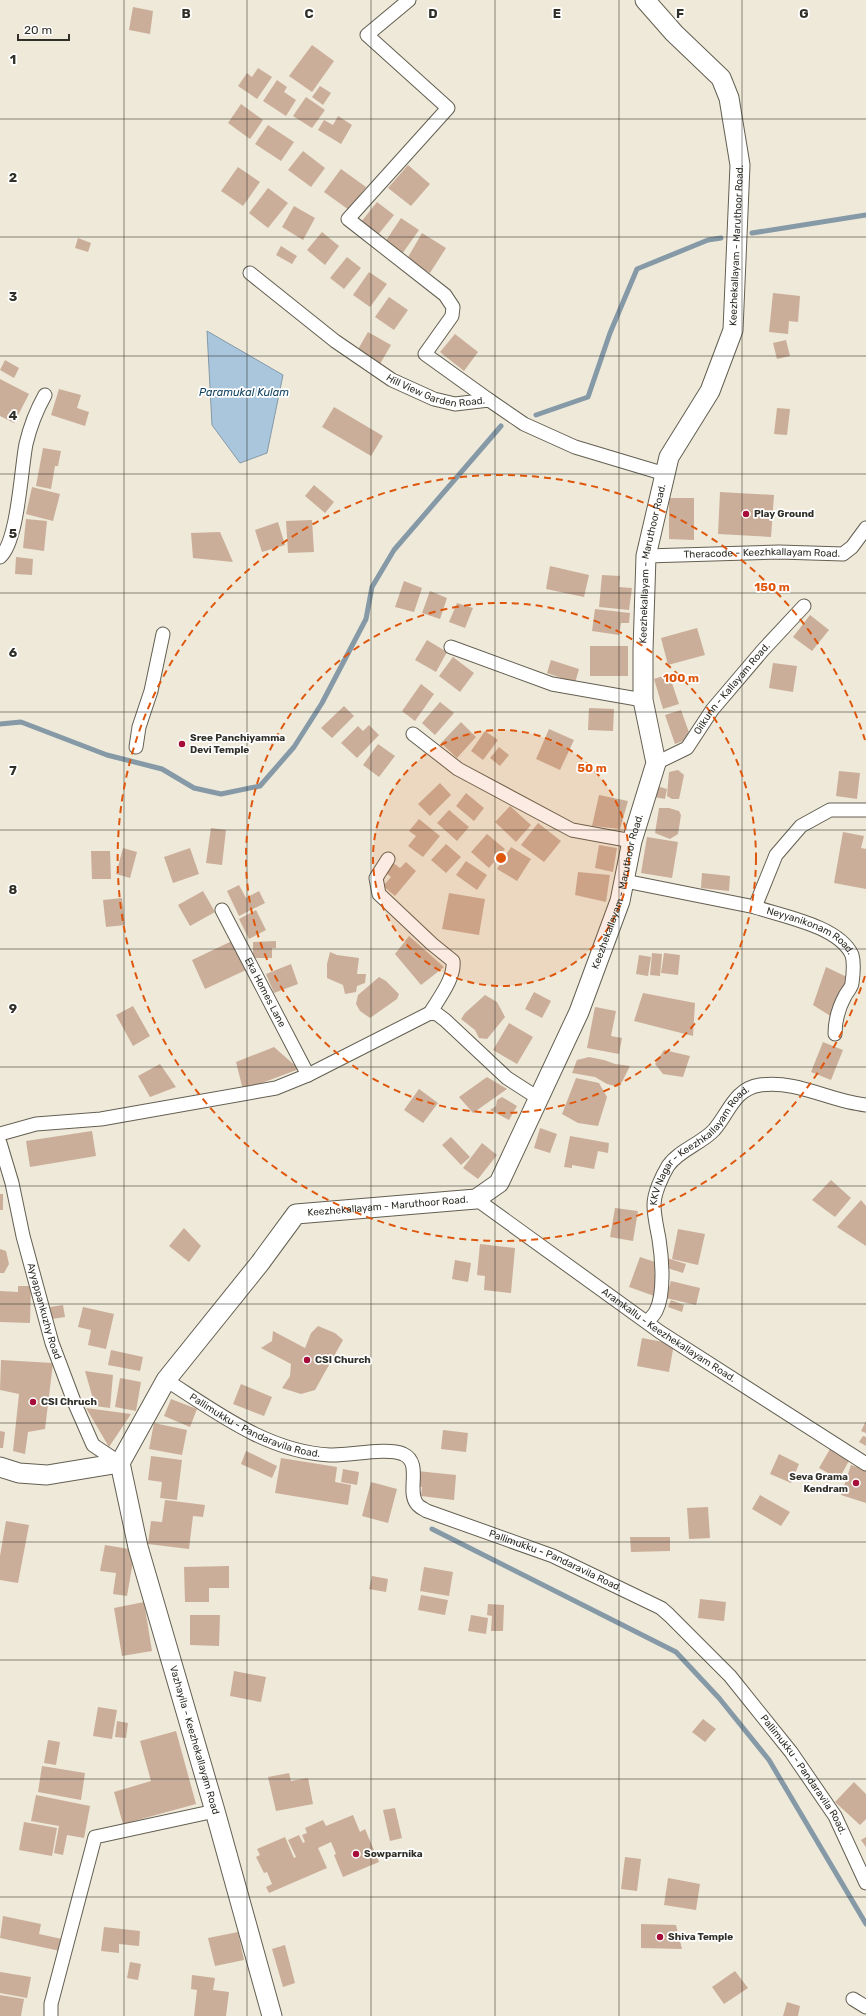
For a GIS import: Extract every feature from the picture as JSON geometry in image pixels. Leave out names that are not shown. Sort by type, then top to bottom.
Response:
[{"type":"street","points":[[409,0],[367,35],[448,108],[348,219],[446,295],[454,307],[452,316],[425,354],[489,400]]},
{"type":"street","name":"Keezhekallayam - Maruthoor Road.","points":[[120,1463],[166,1380],[260,1263],[296,1214],[476,1200],[499,1183],[579,1012],[620,901],[632,841],[656,763],[643,700],[646,556],[669,457],[710,391],[733,330],[740,165],[729,98],[721,78],[674,33],[644,0]]},
{"type":"street","name":"Hill View Garden Road.","points":[[250,274],[334,341],[392,380],[434,398],[455,404],[489,400],[524,424],[575,447],[665,474]]},
{"type":"street","points":[[0,557],[7,549],[12,534],[26,443],[34,417],[45,395]]},
{"type":"street","name":"Theracode - Keezhkallayam Road.","points":[[646,556],[779,552],[843,554],[852,547],[866,528]]},
{"type":"street","name":"Oilkunn - Kallayam Road.","points":[[656,763],[687,748],[712,710],[763,650],[804,606]]},
{"type":"street","points":[[136,747],[139,726],[151,691],[163,634]]},
{"type":"street","points":[[451,647],[552,684],[643,700]]},
{"type":"street","points":[[413,734],[458,768],[572,830],[632,841]]},
{"type":"street","points":[[754,907],[776,855],[801,826],[830,810],[866,810]]},
{"type":"street","points":[[0,1134],[36,1124],[101,1119],[276,1088],[308,1075],[430,1013],[454,967],[453,961],[432,944],[379,894],[376,878],[388,859]]},
{"type":"street","name":"Neyyanikonam Road.","points":[[624,881],[754,907],[812,925],[835,936],[842,942],[852,956],[852,984],[841,1004],[835,1020],[835,1034]]},
{"type":"street","name":"Eka Homes Lane","points":[[222,910],[308,1075]]},
{"type":"street","points":[[430,1013],[437,1014],[445,1020],[507,1078],[538,1098]]},
{"type":"street","name":"KKV Nagar - Keezhkallayam Road.","points":[[647,1322],[656,1312],[660,1298],[661,1266],[654,1205],[658,1187],[669,1165],[713,1131],[735,1098],[749,1088],[760,1085],[787,1084],[802,1087],[817,1094],[866,1105]]},
{"type":"street","name":"Ayyappankuzhy Road","points":[[0,1143],[12,1183],[23,1236],[52,1343],[75,1404],[93,1445],[120,1463]]},
{"type":"street","name":"Aramkallu - Keezhekallayam Road.","points":[[476,1200],[647,1322],[866,1464]]},
{"type":"street","name":"Pallimukku - Pandaravila Road.","points":[[166,1380],[228,1420],[288,1449],[330,1455],[391,1452],[404,1454],[410,1461],[413,1471],[413,1497],[416,1504],[427,1511],[553,1556],[661,1608],[730,1676],[791,1752],[835,1816],[866,1882]]},
{"type":"street","points":[[0,1467],[19,1473],[48,1475],[120,1463]]},
{"type":"street","name":"Vazhayila - Keezhekallayam Road","points":[[120,1463],[138,1547],[215,1811],[272,2016]]},
{"type":"street","points":[[51,2016],[52,2004],[95,1837],[215,1811]]},
{"type":"street","points":[[853,1999],[866,2007]]},
{"type":"water","name":"Paramukal Kulam","points":[[207,331],[283,375],[267,453],[240,463],[212,425]]},
{"type":"building","points":[[133,7],[153,11],[150,34],[129,30]]},
{"type":"building","points":[[312,45],[334,61],[312,92],[289,76]]},
{"type":"building","points":[[258,68],[272,77],[257,99],[238,86],[247,73],[252,77]]},
{"type":"building","points":[[277,80],[287,87],[284,92],[296,100],[286,116],[263,101]]},
{"type":"building","points":[[320,86],[331,93],[323,105],[312,97]]},
{"type":"building","points":[[306,97],[325,110],[312,128],[293,116]]},
{"type":"building","points":[[241,104],[263,120],[250,139],[228,123]]},
{"type":"building","points":[[338,116],[352,125],[341,144],[318,130],[324,120],[333,125]]},
{"type":"building","points":[[268,125],[294,142],[281,161],[255,144]]},
{"type":"building","points":[[303,151],[325,168],[311,187],[288,170]]},
{"type":"building","points":[[408,165],[430,184],[411,206],[388,188]]},
{"type":"building","points":[[238,167],[260,182],[243,206],[221,191]]},
{"type":"building","points":[[341,169],[366,187],[349,210],[324,192]]},
{"type":"building","points":[[268,188],[288,203],[268,228],[249,213]]},
{"type":"building","points":[[377,202],[394,215],[377,236],[361,222]]},
{"type":"building","points":[[294,206],[315,218],[303,240],[282,227]]},
{"type":"building","points":[[401,218],[419,230],[402,254],[385,242]]},
{"type":"building","points":[[322,232],[339,246],[325,265],[307,250]]},
{"type":"building","points":[[422,233],[446,248],[430,273],[407,259]]},
{"type":"building","points":[[78,238],[91,243],[88,252],[75,248]]},
{"type":"building","points":[[281,246],[297,256],[292,264],[276,255]]},
{"type":"building","points":[[347,257],[361,268],[344,289],[330,278]]},
{"type":"building","points":[[369,272],[387,284],[370,307],[353,295]]},
{"type":"building","points":[[773,293],[800,296],[798,322],[789,321],[788,334],[769,332]]},
{"type":"building","points":[[389,297],[408,310],[394,330],[375,317]]},
{"type":"building","points":[[368,332],[391,345],[380,364],[357,351]]},
{"type":"building","points":[[455,334],[478,352],[464,371],[440,352]]},
{"type":"building","points":[[786,340],[790,356],[777,359],[773,343]]},
{"type":"building","points":[[5,360],[19,368],[14,378],[0,370]]},
{"type":"building","points":[[0,379],[29,394],[14,423],[0,416]]},
{"type":"building","points":[[59,389],[81,395],[77,408],[89,412],[85,426],[51,415]]},
{"type":"building","points":[[334,407],[383,436],[371,456],[322,427]]},
{"type":"building","points":[[777,408],[790,409],[787,435],[774,434]]},
{"type":"building","points":[[43,448],[61,451],[58,466],[55,466],[51,489],[36,486]]},
{"type":"building","points":[[314,485],[334,502],[325,513],[305,496]]},
{"type":"building","points":[[32,487],[60,494],[53,521],[26,514]]},
{"type":"building","name":"Play Ground","points":[[720,492],[774,495],[771,537],[718,534]]},
{"type":"building","points":[[669,498],[694,498],[694,540],[669,539]]},
{"type":"building","points":[[26,519],[47,521],[44,551],[23,548]]},
{"type":"building","points":[[312,520],[314,552],[288,553],[286,521]]},
{"type":"building","points":[[278,522],[285,545],[262,552],[255,530]]},
{"type":"building","points":[[220,532],[233,562],[193,558],[191,533]]},
{"type":"building","points":[[16,557],[33,559],[32,575],[15,574]]},
{"type":"building","points":[[550,566],[589,575],[584,597],[546,589]]},
{"type":"building","points":[[602,575],[620,576],[619,587],[632,588],[629,610],[599,607]]},
{"type":"building","points":[[404,581],[422,588],[414,612],[395,607]]},
{"type":"building","points":[[430,591],[447,598],[440,619],[422,613]]},
{"type":"building","points":[[457,603],[473,608],[465,628],[449,622]]},
{"type":"building","points":[[595,609],[630,613],[629,623],[621,623],[619,635],[592,631]]},
{"type":"building","points":[[810,615],[829,630],[812,651],[793,637]]},
{"type":"building","points":[[697,628],[705,655],[668,665],[661,638]]},
{"type":"building","points":[[427,640],[447,652],[436,672],[415,660]]},
{"type":"building","points":[[590,646],[628,646],[628,676],[590,676]]},
{"type":"building","points":[[453,657],[474,673],[460,692],[439,676]]},
{"type":"building","points":[[551,660],[579,669],[575,683],[547,673]]},
{"type":"building","points":[[773,663],[797,666],[793,692],[769,688]]},
{"type":"building","points":[[669,674],[679,704],[663,709],[654,679]]},
{"type":"building","points":[[421,684],[434,694],[415,721],[402,711]]},
{"type":"building","points":[[440,702],[454,713],[435,735],[422,723]]},
{"type":"building","points":[[344,706],[354,716],[332,738],[321,728]]},
{"type":"building","points":[[589,708],[614,709],[613,731],[588,730]]},
{"type":"building","points":[[681,710],[691,738],[675,744],[665,715]]},
{"type":"building","points":[[461,722],[476,737],[457,758],[441,743]]},
{"type":"building","points":[[369,725],[379,735],[357,758],[341,743],[358,726],[363,731]]},
{"type":"building","points":[[549,729],[574,740],[560,770],[536,759]]},
{"type":"building","points":[[485,731],[498,740],[483,760],[471,751]]},
{"type":"building","points":[[378,744],[395,756],[379,777],[363,765]]},
{"type":"building","points":[[499,747],[509,755],[500,766],[490,758]]},
{"type":"building","points":[[678,770],[684,775],[681,790],[679,799],[672,799],[667,796],[669,772]]},
{"type":"building","points":[[839,771],[860,773],[857,799],[836,796]]},
{"type":"building","points":[[440,783],[451,795],[430,816],[418,804]]},
{"type":"building","points":[[657,786],[667,789],[665,799],[654,797]]},
{"type":"building","points":[[466,793],[484,808],[474,821],[456,806]]},
{"type":"building","points":[[599,795],[628,801],[620,829],[592,826]]},
{"type":"building","points":[[510,806],[531,825],[516,842],[495,822]]},
{"type":"building","points":[[659,808],[669,808],[679,811],[681,815],[678,834],[670,839],[655,833]]},
{"type":"building","points":[[449,810],[469,827],[457,841],[437,823]]},
{"type":"building","points":[[419,819],[440,836],[423,857],[408,846],[416,836],[409,831]]},
{"type":"building","points":[[538,823],[561,841],[544,862],[521,845]]},
{"type":"building","points":[[211,828],[226,830],[222,865],[206,863]]},
{"type":"building","points":[[843,832],[864,836],[861,848],[866,849],[866,889],[834,883]]},
{"type":"building","points":[[487,834],[505,849],[489,868],[471,852]]},
{"type":"building","points":[[647,837],[678,842],[672,878],[641,873]]},
{"type":"building","points":[[446,844],[461,857],[446,873],[431,860]]},
{"type":"building","points":[[599,845],[617,848],[613,872],[595,868]]},
{"type":"building","points":[[511,847],[531,859],[517,881],[497,869]]},
{"type":"building","points":[[123,848],[137,852],[130,878],[116,874]]},
{"type":"building","points":[[190,848],[199,874],[173,883],[164,857]]},
{"type":"building","points":[[91,851],[110,851],[111,879],[92,879]]},
{"type":"building","points":[[466,861],[487,875],[477,890],[456,875]]},
{"type":"building","points":[[392,862],[400,868],[406,862],[416,871],[395,896],[383,886],[391,877],[384,871]]},
{"type":"building","points":[[578,872],[610,875],[606,902],[575,895]]},
{"type":"building","points":[[702,873],[730,876],[729,891],[701,888]]},
{"type":"building","points":[[239,885],[246,898],[259,891],[265,903],[239,916],[227,891]]},
{"type":"building","points":[[203,891],[215,912],[190,926],[178,905]]},
{"type":"building","points":[[449,893],[485,899],[479,935],[442,929]]},
{"type":"building","points":[[122,898],[125,925],[106,927],[103,900]]},
{"type":"building","points":[[256,910],[266,930],[249,939],[239,919]]},
{"type":"building","points":[[409,936],[444,967],[421,985],[395,954]]},
{"type":"building","points":[[232,941],[246,970],[205,989],[192,960]]},
{"type":"building","points":[[276,941],[276,948],[272,948],[272,958],[253,958],[253,942]]},
{"type":"building","points":[[330,952],[337,955],[359,958],[357,974],[366,974],[365,983],[357,986],[356,992],[345,994],[343,985],[327,978],[327,964]]},
{"type":"building","points":[[652,953],[662,954],[660,976],[650,975]]},
{"type":"building","points":[[664,953],[680,955],[678,975],[661,973]]},
{"type":"building","points":[[639,955],[651,957],[648,976],[636,974]]},
{"type":"building","points":[[291,964],[298,984],[274,993],[266,974]]},
{"type":"building","points":[[826,967],[851,979],[832,1017],[813,1005]]},
{"type":"building","points":[[379,977],[386,981],[399,994],[397,999],[370,1018],[360,1011],[356,1004],[358,995]]},
{"type":"building","points":[[534,992],[551,1001],[542,1018],[525,1009]]},
{"type":"building","points":[[643,993],[695,1003],[693,1036],[634,1021]]},
{"type":"building","points":[[485,995],[497,1002],[505,1017],[487,1039],[479,1038],[475,1030],[461,1019],[465,1013]]},
{"type":"building","points":[[133,1006],[150,1036],[133,1046],[116,1015]]},
{"type":"building","points":[[595,1007],[616,1011],[611,1036],[622,1038],[619,1054],[587,1048]]},
{"type":"building","points":[[509,1023],[533,1037],[517,1064],[493,1050]]},
{"type":"building","points":[[823,1042],[843,1050],[831,1080],[811,1072]]},
{"type":"building","points":[[274,1047],[299,1069],[243,1090],[236,1062]]},
{"type":"building","points":[[664,1050],[690,1056],[683,1077],[663,1074],[655,1064]]},
{"type":"building","points":[[589,1057],[615,1064],[630,1066],[622,1082],[615,1086],[607,1084],[595,1077],[572,1073],[577,1060]]},
{"type":"building","points":[[160,1064],[176,1087],[150,1097],[138,1076]]},
{"type":"building","points":[[487,1077],[507,1089],[473,1113],[459,1097]]},
{"type":"building","points":[[576,1078],[599,1083],[607,1097],[598,1126],[578,1123],[562,1114]]},
{"type":"building","points":[[419,1089],[438,1103],[423,1123],[404,1110]]},
{"type":"building","points":[[502,1097],[517,1106],[509,1120],[490,1110],[496,1106],[497,1100]]},
{"type":"building","points":[[540,1128],[557,1134],[550,1153],[534,1148]]},
{"type":"building","points":[[92,1131],[96,1156],[30,1167],[26,1141]]},
{"type":"building","points":[[570,1136],[609,1143],[608,1153],[598,1151],[594,1169],[572,1165],[572,1168],[564,1167]]},
{"type":"building","points":[[451,1137],[470,1157],[461,1165],[442,1145]]},
{"type":"building","points":[[482,1143],[497,1155],[478,1179],[463,1168]]},
{"type":"building","points":[[831,1180],[851,1198],[835,1217],[812,1200]]},
{"type":"building","points":[[0,1194],[3,1194],[3,1210],[0,1210]]},
{"type":"building","points":[[861,1200],[866,1206],[866,1246],[837,1227]]},
{"type":"building","points":[[615,1208],[638,1211],[633,1241],[610,1237]]},
{"type":"building","points":[[184,1228],[201,1246],[189,1262],[169,1246]]},
{"type":"building","points":[[678,1229],[705,1234],[698,1265],[672,1259]]},
{"type":"building","points":[[480,1244],[515,1248],[511,1293],[484,1290],[485,1276],[477,1275]]},
{"type":"building","points":[[0,1249],[6,1251],[9,1264],[4,1273],[0,1273]]},
{"type":"building","points":[[640,1257],[658,1263],[654,1273],[664,1277],[657,1297],[629,1287]]},
{"type":"building","points":[[667,1258],[686,1264],[683,1273],[664,1267]]},
{"type":"building","points":[[455,1260],[471,1263],[468,1282],[452,1279]]},
{"type":"building","points":[[671,1281],[700,1288],[696,1305],[666,1298]]},
{"type":"building","points":[[18,1286],[31,1286],[30,1323],[0,1322],[0,1291],[18,1292]]},
{"type":"building","points":[[671,1300],[684,1305],[682,1312],[668,1307]]},
{"type":"building","points":[[63,1305],[65,1317],[52,1319],[50,1307]]},
{"type":"building","points":[[83,1307],[114,1314],[106,1349],[88,1345],[91,1330],[78,1327]]},
{"type":"building","name":"CSI Church","points":[[318,1326],[335,1333],[343,1340],[315,1390],[301,1394],[282,1388],[290,1376],[291,1364],[261,1348],[272,1341],[273,1331],[305,1348],[311,1333]]},
{"type":"building","points":[[642,1338],[674,1344],[669,1372],[637,1366]]},
{"type":"building","points":[[111,1350],[143,1357],[140,1371],[108,1365]]},
{"type":"building","name":"CSI Chruch","points":[[1,1360],[53,1363],[45,1429],[28,1432],[25,1454],[13,1451],[19,1394],[0,1390]]},
{"type":"building","points":[[85,1371],[113,1375],[110,1408],[95,1406]]},
{"type":"building","points":[[120,1378],[141,1382],[136,1411],[115,1407]]},
{"type":"building","points":[[241,1384],[272,1397],[264,1416],[233,1404]]},
{"type":"building","points":[[171,1399],[197,1409],[190,1427],[164,1416]]},
{"type":"building","points":[[86,1408],[131,1414],[109,1447]]},
{"type":"building","points":[[866,1421],[866,1433],[861,1431]]},
{"type":"building","points":[[154,1423],[187,1430],[182,1455],[149,1449]]},
{"type":"building","points":[[443,1430],[468,1433],[466,1452],[441,1449]]},
{"type":"building","points":[[0,1431],[5,1432],[3,1448],[0,1448]]},
{"type":"building","points":[[863,1436],[866,1437],[866,1446],[859,1442]]},
{"type":"building","points":[[830,1449],[850,1459],[839,1479],[819,1468]]},
{"type":"building","points":[[246,1451],[277,1466],[272,1478],[241,1464]]},
{"type":"building","points":[[779,1454],[799,1464],[791,1483],[770,1474]]},
{"type":"building","points":[[151,1456],[182,1460],[177,1500],[160,1498],[162,1482],[148,1480]]},
{"type":"building","points":[[281,1458],[337,1467],[335,1482],[351,1485],[348,1505],[275,1493]]},
{"type":"building","name":"Seva Grama Kendram","points":[[851,1465],[866,1470],[866,1503],[841,1495]]},
{"type":"building","points":[[343,1469],[359,1472],[357,1485],[341,1482]]},
{"type":"building","points":[[417,1471],[456,1475],[454,1500],[421,1496],[422,1487],[415,1486]]},
{"type":"building","points":[[371,1482],[397,1489],[388,1523],[362,1516]]},
{"type":"building","points":[[760,1495],[790,1512],[781,1526],[752,1509]]},
{"type":"building","points":[[165,1500],[205,1505],[203,1517],[193,1516],[189,1549],[148,1544],[151,1521],[162,1522]]},
{"type":"building","points":[[708,1507],[710,1538],[689,1539],[687,1508]]},
{"type":"building","points":[[6,1521],[29,1525],[18,1583],[0,1580],[0,1556]]},
{"type":"building","points":[[630,1537],[670,1537],[670,1551],[631,1552]]},
{"type":"building","points":[[105,1545],[135,1550],[127,1596],[113,1594],[116,1573],[100,1571]]},
{"type":"building","points":[[229,1566],[229,1588],[209,1588],[209,1602],[185,1602],[184,1567]]},
{"type":"building","points":[[424,1567],[453,1572],[449,1596],[420,1591]]},
{"type":"building","points":[[372,1576],[388,1579],[386,1592],[369,1589]]},
{"type":"building","points":[[421,1595],[448,1600],[445,1615],[418,1610]]},
{"type":"building","points":[[700,1599],[726,1602],[724,1621],[698,1618]]},
{"type":"building","points":[[144,1602],[152,1651],[122,1656],[114,1608]]},
{"type":"building","points":[[488,1604],[504,1605],[503,1631],[491,1631],[492,1616],[487,1615]]},
{"type":"building","points":[[190,1615],[220,1615],[219,1646],[190,1645]]},
{"type":"building","points":[[471,1615],[488,1618],[486,1634],[468,1631]]},
{"type":"building","points":[[234,1671],[266,1677],[261,1702],[230,1696]]},
{"type":"building","points":[[98,1707],[117,1710],[112,1739],[93,1736]]},
{"type":"building","points":[[703,1719],[716,1729],[705,1742],[692,1732]]},
{"type":"building","points":[[117,1721],[128,1723],[126,1738],[115,1737]]},
{"type":"building","points":[[176,1731],[196,1804],[123,1824],[114,1792],[151,1781],[140,1741]]},
{"type":"building","points":[[48,1740],[60,1742],[56,1765],[44,1763]]},
{"type":"building","points":[[42,1766],[85,1773],[81,1800],[38,1792]]},
{"type":"building","points":[[289,1773],[291,1781],[308,1778],[313,1804],[276,1811],[268,1777]]},
{"type":"building","points":[[854,1782],[866,1794],[866,1819],[860,1825],[835,1802]]},
{"type":"building","points":[[36,1795],[90,1806],[84,1838],[67,1835],[63,1855],[54,1853],[59,1826],[31,1821]]},
{"type":"building","points":[[395,1808],[402,1838],[390,1841],[383,1810]]},
{"type":"building","name":"Sowparnika","points":[[353,1815],[360,1832],[365,1829],[379,1862],[343,1877],[334,1855],[336,1854],[331,1842],[318,1848],[327,1868],[269,1893],[266,1887],[272,1884],[267,1872],[264,1873],[256,1857],[260,1855],[257,1849],[285,1837],[294,1858],[296,1857],[288,1840],[299,1835],[303,1843],[305,1842],[302,1835],[307,1833],[305,1828],[323,1820],[326,1826]]},
{"type":"building","points":[[24,1822],[57,1828],[52,1856],[19,1850]]},
{"type":"building","points":[[866,1837],[866,1847],[861,1840]]},
{"type":"building","points":[[625,1857],[641,1859],[637,1891],[621,1889]]},
{"type":"building","points":[[668,1878],[700,1884],[696,1910],[664,1905]]},
{"type":"building","points":[[3,1916],[41,1924],[39,1934],[62,1939],[60,1951],[0,1938]]},
{"type":"building","name":"Shiva Temple","points":[[641,1924],[676,1925],[682,1949],[641,1948]]},
{"type":"building","points":[[104,1927],[140,1931],[139,1946],[119,1944],[119,1953],[101,1951]]},
{"type":"building","points":[[238,1932],[244,1960],[215,1966],[208,1938]]},
{"type":"building","points":[[285,1945],[295,1983],[283,1987],[272,1949]]},
{"type":"building","points":[[130,1962],[141,1964],[138,1980],[127,1978]]},
{"type":"building","points":[[735,1971],[748,1988],[724,2004],[712,1987]]},
{"type":"building","points":[[0,1972],[31,1977],[27,1998],[0,1993]]},
{"type":"building","points":[[192,1975],[215,1978],[213,1990],[229,1992],[226,2016],[194,2016],[197,1990],[191,1989]]},
{"type":"building","points":[[0,1995],[24,1999],[21,2016],[0,2016]]},
{"type":"building","points":[[787,2002],[800,2006],[798,2016],[783,2016]]},
{"type":"waterway","points":[[752,233],[866,215]]},
{"type":"waterway","points":[[536,415],[588,397],[610,333],[637,269],[708,240],[721,238]]},
{"type":"waterway","points":[[0,724],[21,722],[107,755],[162,769],[194,788],[221,794],[260,786],[294,747],[322,703],[366,619],[372,587],[394,550],[501,426]]},
{"type":"waterway","points":[[432,1529],[676,1652],[719,1698],[769,1760],[866,1924]]},
{"type":"place","name":"Play Ground","points":[[746,514]]},
{"type":"place","name":"Sree Panchiyamma Devi Temple","points":[[182,744]]},
{"type":"place","name":"CSI Church","points":[[307,1360]]},
{"type":"place","name":"CSI Chruch","points":[[33,1402]]},
{"type":"place","name":"Seva Grama Kendram","points":[[856,1483]]},
{"type":"place","name":"Sowparnika","points":[[356,1854]]},
{"type":"place","name":"Shiva Temple","points":[[660,1937]]}]
